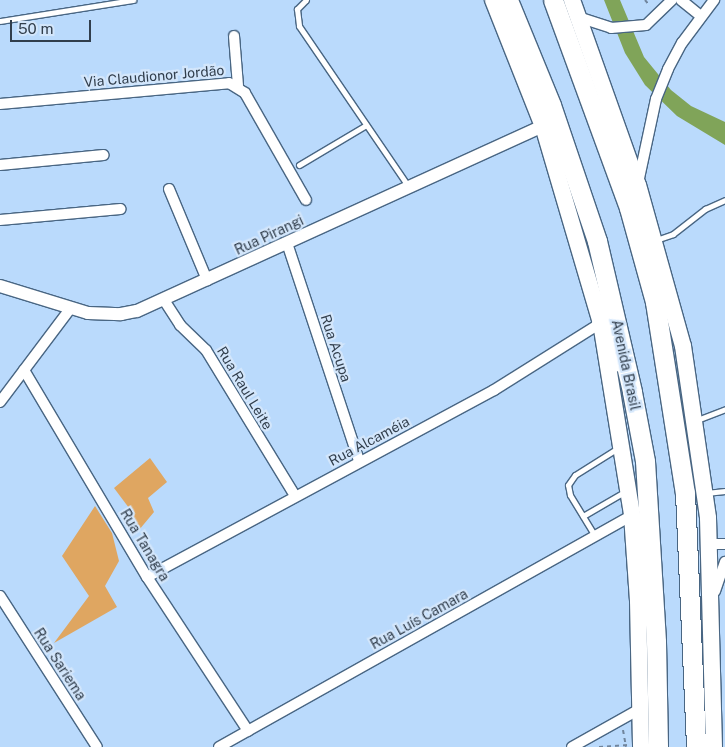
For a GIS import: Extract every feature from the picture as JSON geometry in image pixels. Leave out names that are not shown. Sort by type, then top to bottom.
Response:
[{"type":"highway","name":"Avenida Brasil","points":[[493,0],[543,126],[602,323],[629,489],[638,602],[640,709],[631,746]]},
{"type":"highway","name":"Avenida Brasil","points":[[508,0],[578,182],[609,288],[644,461],[656,642],[658,747]]},
{"type":"highway","points":[[553,0],[629,208],[655,302],[685,493],[696,747]]},
{"type":"highway","points":[[572,0],[638,185],[682,346],[706,493],[717,544],[711,614],[714,747]]},
{"type":"highway","points":[[602,323],[619,374],[632,447],[647,607],[656,642]]},
{"type":"street","points":[[578,17],[611,28],[635,27],[646,25],[672,0]]},
{"type":"street","points":[[681,0],[701,16]]},
{"type":"street","points":[[638,185],[656,99],[668,69],[701,16],[714,0]]},
{"type":"street","points":[[234,36],[238,86]]},
{"type":"street","name":"Via Claudionor Jordão","points":[[0,104],[221,83],[238,86],[245,92],[306,200]]},
{"type":"street","name":"Rua Pirangi","points":[[0,286],[70,309],[121,314],[164,300],[543,126]]},
{"type":"street","points":[[0,165],[104,155]]},
{"type":"street","points":[[168,189],[207,280]]},
{"type":"street","points":[[0,220],[121,208]]},
{"type":"street","name":"Rua Acupa","points":[[287,243],[359,461]]},
{"type":"street","name":"Rua Raul Leite","points":[[164,300],[180,325],[206,350],[295,496]]},
{"type":"street","points":[[0,402],[70,309]]},
{"type":"street","name":"Rua Alcaméia","points":[[147,577],[359,461],[494,390],[602,323]]},
{"type":"street","name":"Rua Tanagra","points":[[24,370],[147,577],[248,731]]},
{"type":"street","name":"Rua Luís Camara","points":[[219,747],[632,515]]},
{"type":"street","points":[[711,614],[719,574],[725,562]]},
{"type":"street","name":"Rua Sariema","points":[[0,596],[97,747]]},
{"type":"street","points":[[572,747],[640,709]]},
{"type":"lane","points":[[0,21],[133,0]]},
{"type":"lane","points":[[306,0],[298,9],[299,26],[409,188]]},
{"type":"lane","points":[[299,165],[366,126]]},
{"type":"lane","points":[[654,241],[674,234],[705,209],[725,200]]},
{"type":"lane","points":[[694,421],[725,409]]},
{"type":"lane","points":[[595,536],[570,495],[568,485],[575,475],[623,445]]},
{"type":"lane","points":[[583,516],[629,489]]},
{"type":"lane","points":[[706,493],[725,491]]},
{"type":"path","points":[[598,747],[631,746],[621,720]]},
{"type":"shaded area","points":[[604,0],[620,0],[644,57],[671,90],[691,106],[725,122],[725,145],[677,116],[645,85],[625,53]]},
{"type":"building","points":[[150,458],[167,482],[148,498],[154,512],[139,530],[129,514],[132,512],[114,488]]},
{"type":"building","points":[[95,506],[112,533],[119,561],[105,586],[117,607],[54,643],[89,596],[62,556]]}]
